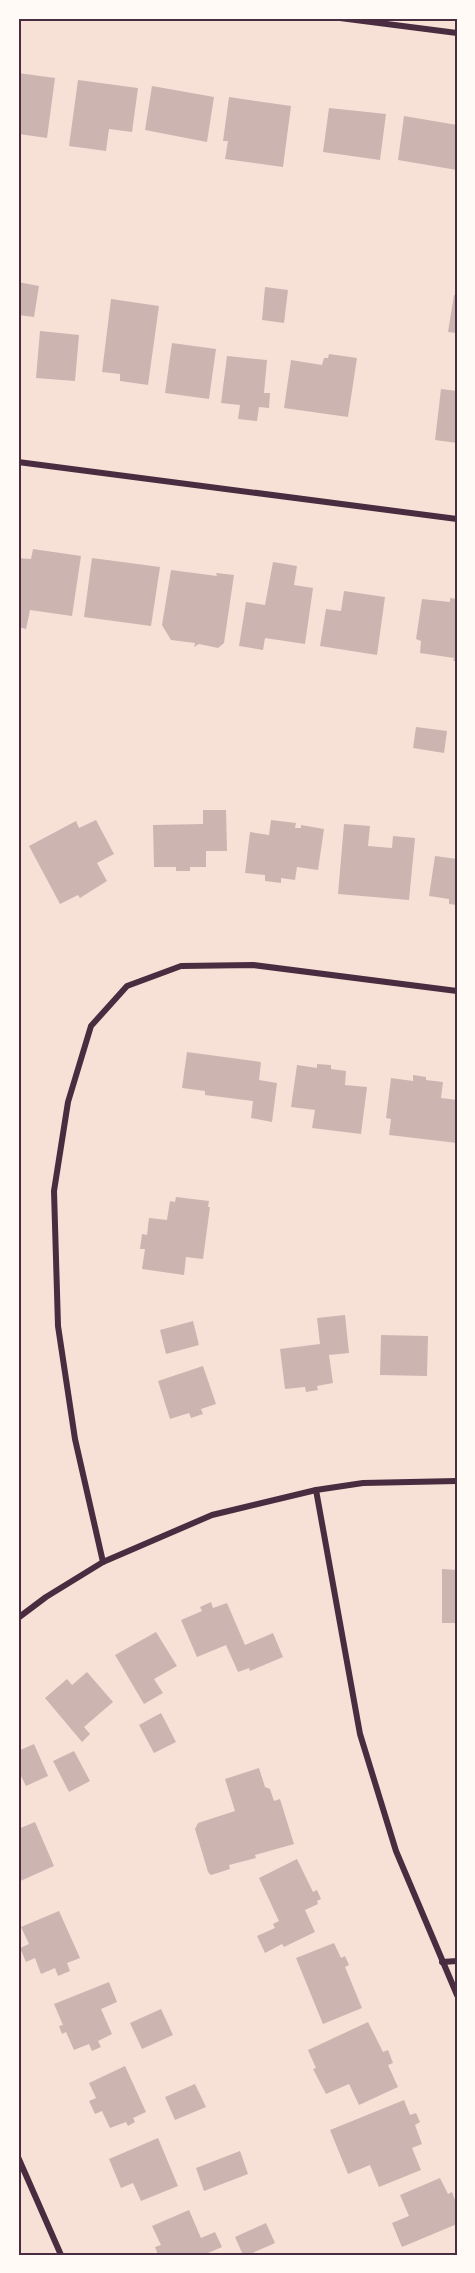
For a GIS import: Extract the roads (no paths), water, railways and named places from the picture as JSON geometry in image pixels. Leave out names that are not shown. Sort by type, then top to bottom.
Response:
[{"type":"street","points":[[340,18],[457,33]]},
{"type":"street","points":[[18,462],[457,519]]},
{"type":"street","points":[[103,1562],[75,1439],[58,1326],[54,1191],[68,1102],[91,1026],[127,986],[181,966],[253,965],[457,991]]},
{"type":"street","points":[[18,1618],[46,1597],[103,1562],[212,1515],[316,1490],[363,1482],[457,1481]]},
{"type":"street","points":[[316,1490],[360,1734],[396,1851],[457,1995]]},
{"type":"street","points":[[442,1962],[457,1961]]},
{"type":"street","points":[[18,2157],[61,2255]]}]
